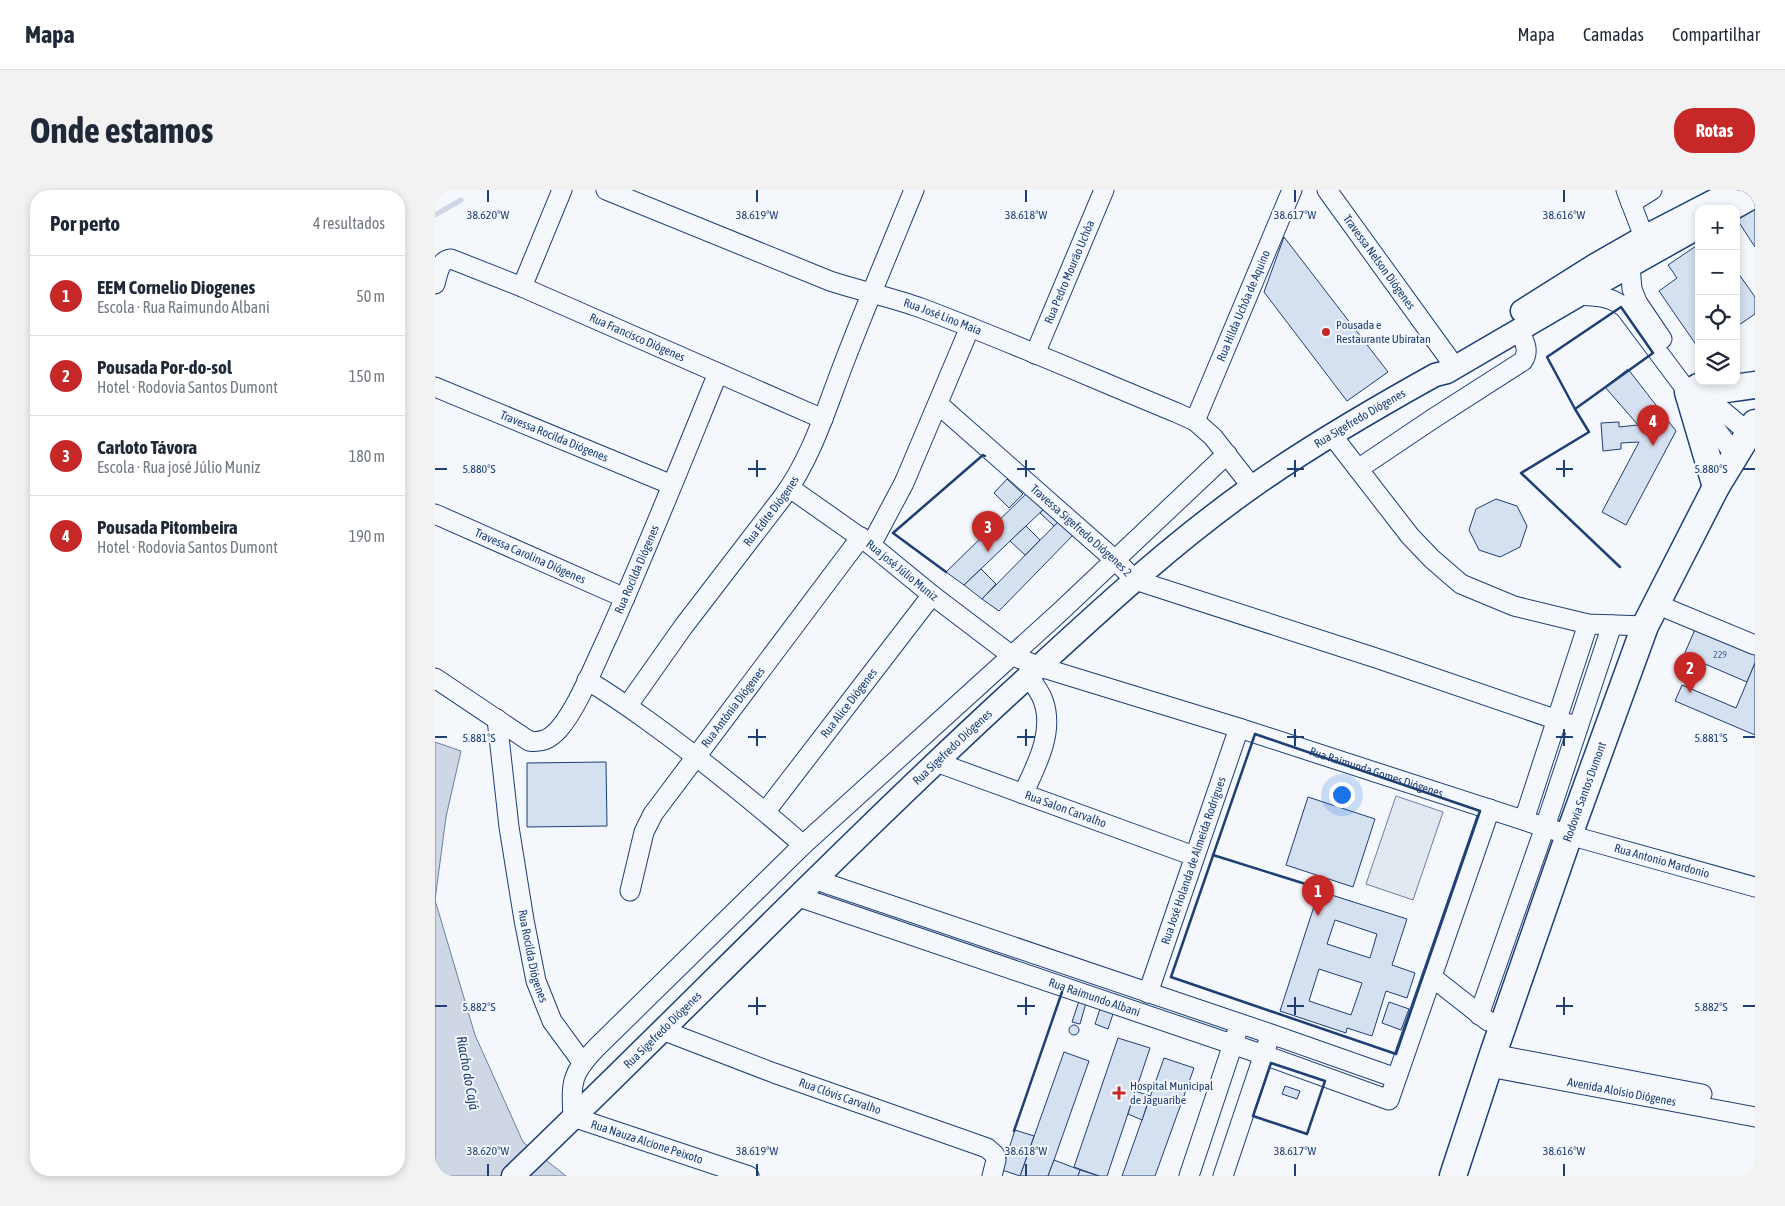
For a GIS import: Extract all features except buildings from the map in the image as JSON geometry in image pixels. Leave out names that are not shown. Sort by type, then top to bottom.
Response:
[{"type":"highway","points":[[1716,487],[1693,390],[1727,389],[1755,385]]},
{"type":"highway","name":"Rodovia Santos Dumont","points":[[1453,1176],[1494,1051],[1557,831],[1651,615],[1716,487],[1752,428]]},
{"type":"main road","points":[[1447,367],[1519,330],[1578,295],[1625,258],[1644,237],[1735,190]]},
{"type":"main road","points":[[1739,205],[1755,196]]},
{"type":"main road","points":[[1447,367],[1625,258],[1695,229]]},
{"type":"main road","name":"Rua Sigefredo Diógenes","points":[[513,1176],[936,762],[1135,580],[1200,526],[1252,487],[1331,434],[1447,367]]},
{"type":"street","points":[[523,287],[562,190]]},
{"type":"street","name":"Rua José Lino Maia","points":[[606,190],[830,281],[895,299],[970,327],[1195,421],[1213,437],[1252,487]]},
{"type":"street","name":"Rua Edite Diógenes","points":[[628,705],[689,620],[790,488],[823,419],[871,293],[914,190]]},
{"type":"street","name":"Rua Pedro Mourão Uchôa","points":[[1035,354],[1104,190]]},
{"type":"street","name":"Rua Hilda Uchôa de Aquino","points":[[1195,421],[1292,190]]},
{"type":"street","name":"Travessa Nelson Diógenes","points":[[1327,190],[1447,367]]},
{"type":"street","points":[[1644,237],[1629,196],[1652,190]]},
{"type":"street","points":[[1625,258],[1637,302],[1735,455]]},
{"type":"street","name":"Rua Francisco Diógenes","points":[[435,284],[441,264],[445,260],[451,260],[523,287],[823,419]]},
{"type":"street","points":[[1578,295],[1596,296],[1618,302],[1693,390],[1718,408],[1752,428]]},
{"type":"street","name":"Rua Antônia Diógenes","points":[[630,891],[644,832],[667,793],[866,541],[905,483],[970,327]]},
{"type":"street","points":[[1358,469],[1523,361],[1527,355],[1527,349],[1519,330]]},
{"type":"street","name":"Rua Rocilda Diógenes","points":[[497,719],[529,741],[535,742],[544,741],[560,728],[587,680],[625,598],[719,374]]},
{"type":"street","name":"Travessa Rocilda Diógenes","points":[[435,387],[672,485]]},
{"type":"street","name":"Travessa Sigefredo Diógenes 2","points":[[938,404],[1115,560],[1135,580]]},
{"type":"street","points":[[1331,434],[1410,536],[1432,559],[1461,584],[1514,606],[1588,624],[1611,625],[1651,615],[1755,645]]},
{"type":"street","points":[[573,1118],[573,1082],[582,1062],[803,845],[1115,560],[1227,454]]},
{"type":"street","name":"Rua josé Júlio Muniz","points":[[790,488],[866,541],[932,595],[1034,672]]},
{"type":"street","name":"Travessa Carolina Diógenes","points":[[435,514],[625,598]]},
{"type":"street","points":[[1135,580],[1379,659],[1578,727]]},
{"type":"street","name":"Rua Alice Diógenes","points":[[766,811],[932,595]]},
{"type":"street","points":[[1523,820],[1588,624]]},
{"type":"street","points":[[1479,1015],[1557,831],[1578,727],[1611,625]]},
{"type":"street","points":[[1023,794],[1043,750],[1045,738],[1045,705],[1034,672]]},
{"type":"street","name":"Rua Raimunda Gomes Diógenes","points":[[1034,672],[1239,728],[1557,831]]},
{"type":"street","points":[[435,678],[497,719]]},
{"type":"street","points":[[587,680],[628,705],[766,811],[803,845]]},
{"type":"street","name":"Rua Rocilda Diógenes","points":[[497,719],[509,827],[536,982],[552,1021],[582,1062]]},
{"type":"street","name":"Rua José Holanda de Almeida Rodrigues","points":[[1148,993],[1239,728]]},
{"type":"street","name":"Rua Salon Carvalho","points":[[936,762],[1194,856]]},
{"type":"street","points":[[1396,1078],[1490,809]]},
{"type":"street","name":"Rua Antonio Mardonio","points":[[1557,831],[1755,887]]},
{"type":"street","name":"Rua Raimundo Albani","points":[[799,897],[1263,1055],[1389,1100],[1396,1078],[1240,1023],[816,880]]},
{"type":"street","points":[[884,926],[894,906]]},
{"type":"street","points":[[1051,983],[1058,962]]},
{"type":"street","points":[[1432,977],[1479,1015],[1494,1051]]},
{"type":"street","points":[[1189,1176],[1240,1023]]},
{"type":"street","name":"Rua Clóvis Carvalho","points":[[663,1030],[774,1073],[987,1148],[993,1151],[997,1160],[992,1176]]},
{"type":"street","points":[[1223,1176],[1271,1034]]},
{"type":"street","name":"Avenida Aloísio Diógenes","points":[[1494,1051],[1755,1104]]},
{"type":"street","name":"Avenida Aloísio Diógenes","points":[[1494,1051],[1755,1117]]},
{"type":"street","points":[[1213,1103],[1244,1113]]},
{"type":"street","name":"Rua Nauza Alcione Peixoto","points":[[573,1118],[749,1176]]},
{"type":"shaded area","points":[[1396,796],[1443,812],[1413,900],[1366,884]]},
{"type":"water","points":[[435,742],[461,751],[446,817],[435,900]]},
{"type":"water","name":"Riacho do Cajá","points":[[435,900],[475,1035],[523,1142],[566,1176],[435,1176]]},
{"type":"waterway","points":[[435,215],[461,200]]},
{"type":"wall","points":[[1621,307],[1653,353],[1575,409],[1547,357],[1621,307]]},
{"type":"wall","points":[[1575,409],[1589,432],[1521,473],[1620,567]]},
{"type":"wall","points":[[946,572],[893,533],[983,455],[985,456]]},
{"type":"wall","points":[[1255,734],[1480,811],[1396,1054],[1171,977],[1255,734]]},
{"type":"wall","points":[[1213,855],[1312,886]]},
{"type":"wall","points":[[1014,1131],[1062,992]]},
{"type":"wall","points":[[1271,1063],[1325,1081],[1307,1134],[1253,1116],[1271,1063]]},
{"type":"place","name":"Pousada e Restaurante Ubiratan","points":[[1326,332]]},
{"type":"place","name":"Pousada Pitombeira","points":[[1653,446]]},
{"type":"place","name":"Carloto Távora","points":[[988,552]]},
{"type":"place","name":"Pousada Por-do-sol","points":[[1690,693]]},
{"type":"place","name":"EEM Cornelio Diogenes","points":[[1318,916]]},
{"type":"place","name":"Hospital Municipal de Jaguaribe","points":[[1119,1093]]}]
